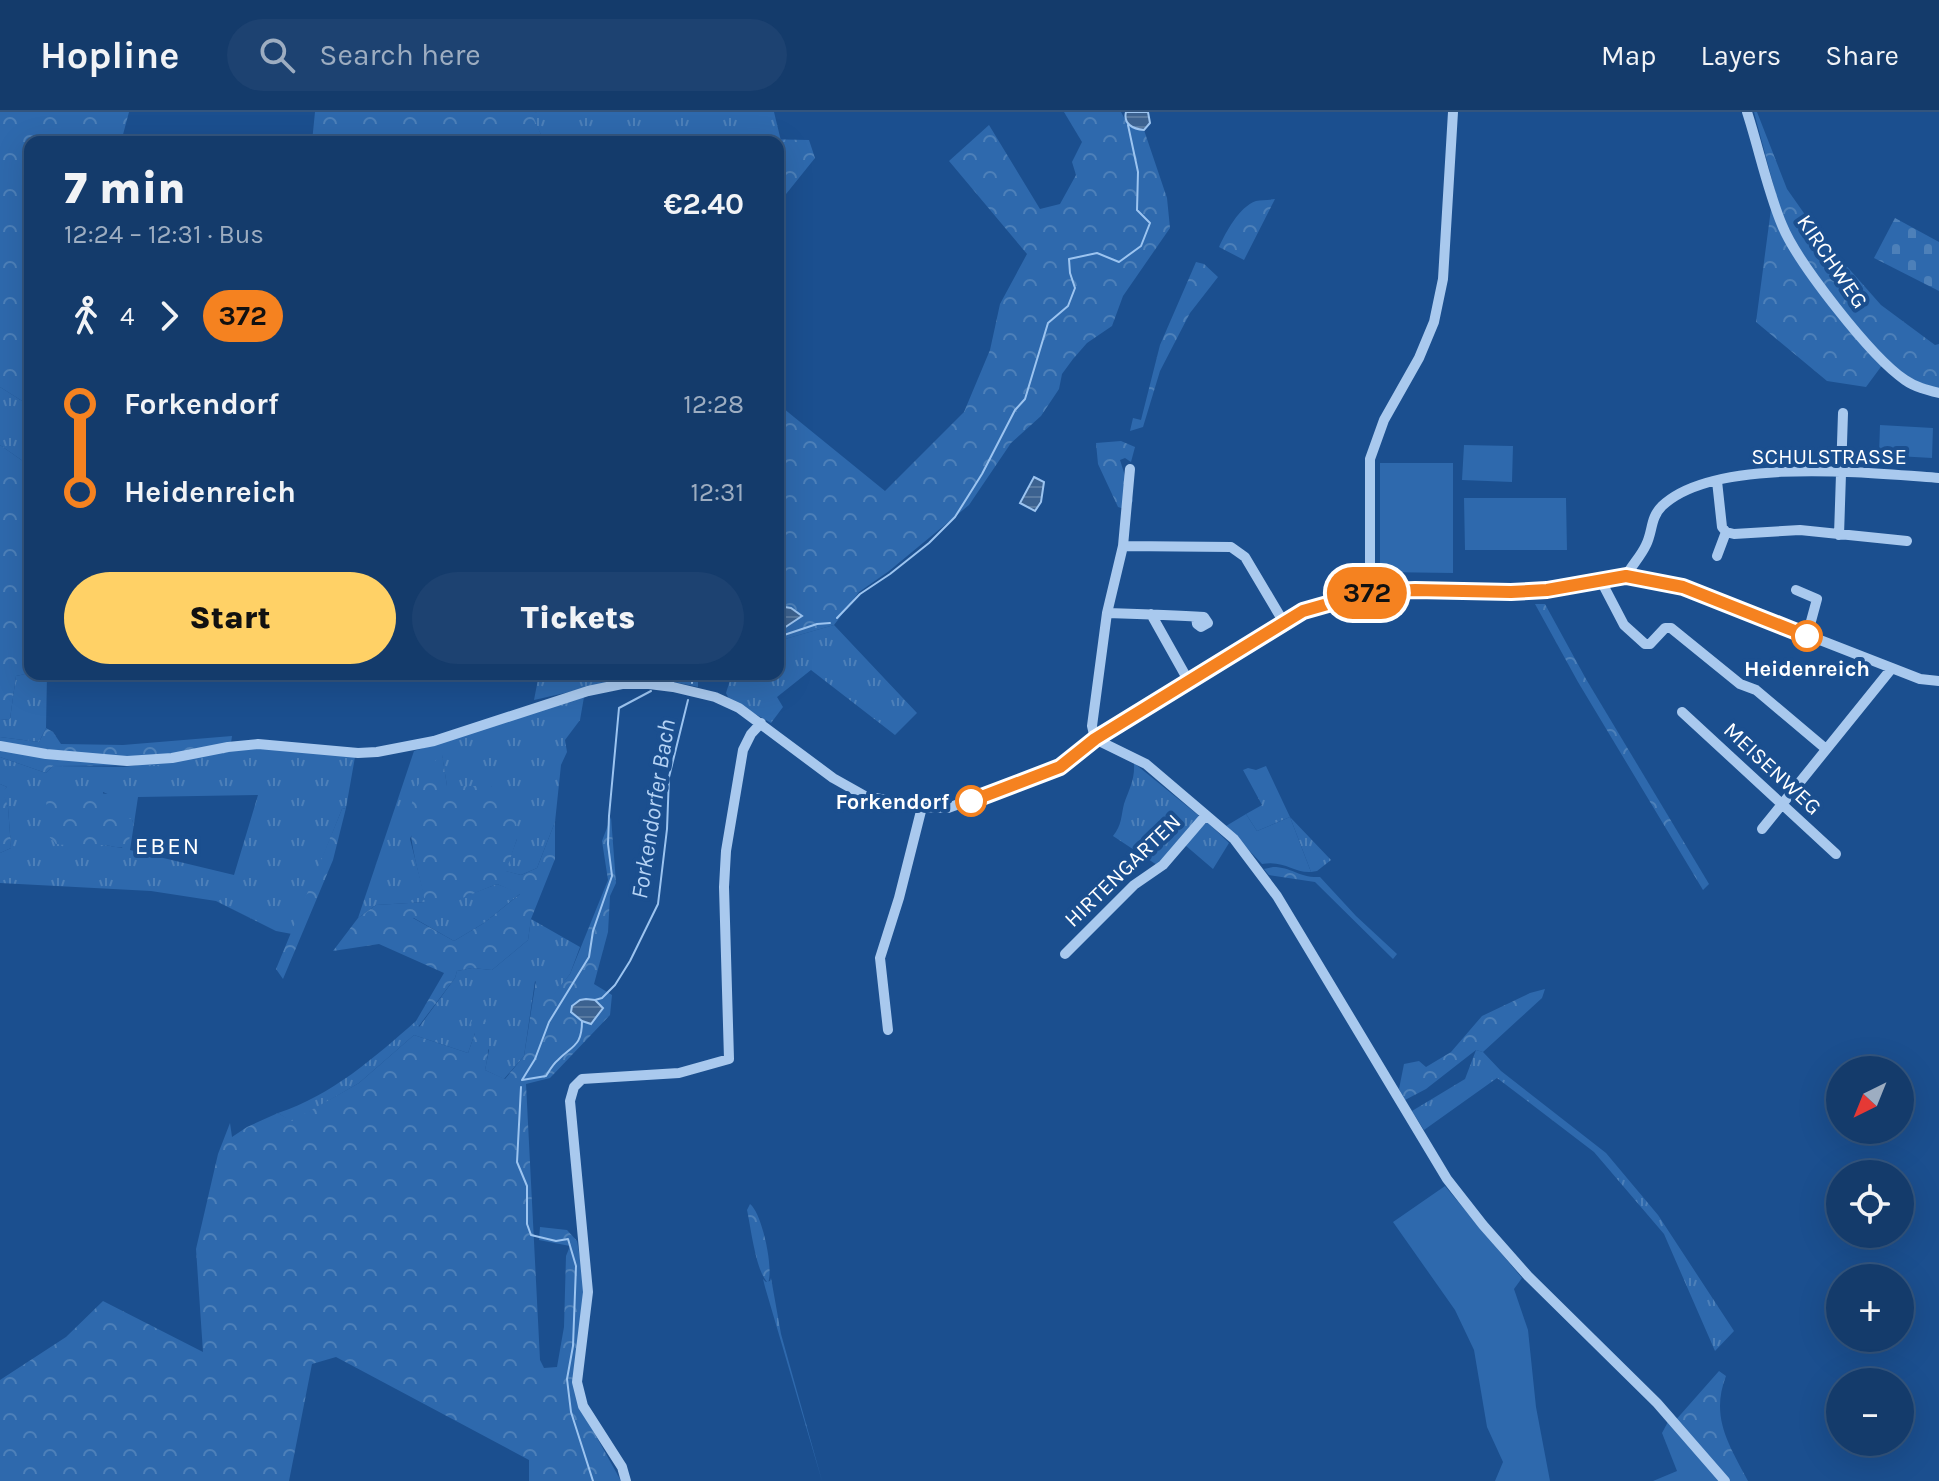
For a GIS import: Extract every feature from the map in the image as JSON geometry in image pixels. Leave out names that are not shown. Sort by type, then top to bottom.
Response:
[{"type":"street","points":[[1370,592],[1370,459],[1384,420],[1419,358],[1434,322],[1443,279],[1453,112]]},
{"type":"street","name":"KIRCHWEG","points":[[1747,112],[1780,218],[1794,247],[1850,324],[1893,370],[1915,386],[1939,393]]},
{"type":"street","points":[[1839,535],[1843,413]]},
{"type":"street","points":[[1095,739],[1092,726],[1107,613],[1123,546],[1130,469]]},
{"type":"street","name":"SCHULSTRASSE","points":[[1626,576],[1648,543],[1651,524],[1664,504],[1687,491],[1717,481],[1746,474],[1778,472],[1939,478]]},
{"type":"street","points":[[1717,481],[1722,527],[1726,532],[1800,530],[1907,541]]},
{"type":"street","points":[[1717,556],[1726,532]]},
{"type":"street","points":[[1123,546],[1231,547],[1245,557],[1283,621]]},
{"type":"street","points":[[0,746],[46,754],[127,761],[172,758],[258,744],[377,752],[434,741],[588,691],[622,684],[673,687],[715,697],[739,708],[833,778],[865,796],[922,807],[948,808],[1060,767],[1095,739],[1283,621],[1329,602],[1370,592],[1547,590],[1626,576],[1683,587],[1920,679],[1939,683]]},
{"type":"street","points":[[1600,579],[1624,625],[1645,644],[1650,644],[1665,628],[1671,628],[1740,684],[1756,690],[1826,749]]},
{"type":"street","points":[[1796,590],[1817,599],[1807,636]]},
{"type":"street","points":[[1107,613],[1196,617]]},
{"type":"street","points":[[1151,614],[1188,680]]},
{"type":"street","points":[[1762,829],[1892,668]]},
{"type":"street","name":"MEISENWEG","points":[[1682,712],[1836,854]]},
{"type":"street","points":[[626,1481],[622,1467],[583,1406],[577,1382],[588,1292],[570,1101],[574,1087],[582,1079],[679,1073],[729,1059],[724,887],[726,851],[743,750],[761,723]]},
{"type":"street","points":[[1095,739],[1146,764],[1234,839],[1277,896],[1447,1179],[1528,1276],[1657,1403],[1725,1481]]},
{"type":"street","points":[[888,1030],[880,958],[922,807]]},
{"type":"street","name":"HIRTENGARTEN","points":[[1065,954],[1134,885],[1163,865],[1206,815]]},
{"type":"green space","points":[[0,112],[129,112],[123,136],[24,136],[24,402],[0,387]]},
{"type":"green space","points":[[315,112],[537,112],[532,114],[542,136],[313,136]]},
{"type":"green space","points":[[774,112],[780,136],[542,136],[531,113]]},
{"type":"green space","points":[[1064,112],[1121,112],[1128,125],[1144,130],[1167,198],[1170,228],[1123,296],[1112,326],[1087,343],[1073,359],[1062,374],[1059,389],[1041,416],[1011,443],[969,505],[859,592],[834,625],[784,640],[784,628],[802,616],[784,607],[784,409],[885,491],[964,412],[990,350],[1000,304],[1027,254],[949,161],[989,125],[1040,209],[1060,204],[1076,175],[1072,162],[1082,142]]},
{"type":"green space","points":[[1754,112],[1757,112],[1787,189],[1820,236],[1881,305],[1935,345],[1939,344],[1939,391],[1916,385],[1886,360],[1866,387],[1827,381],[1756,322],[1771,209],[1779,206]]},
{"type":"green space","points":[[784,140],[809,140],[815,158],[784,197]]},
{"type":"green space","points":[[1275,199],[1244,260],[1219,247],[1229,227],[1244,209],[1256,201]]},
{"type":"green space","points":[[1895,218],[1939,242],[1939,291],[1874,258]]},
{"type":"green space","points":[[1196,262],[1204,264],[1218,277],[1190,313],[1160,371],[1143,427],[1130,431],[1133,418],[1141,420],[1160,345]]},
{"type":"green space","points":[[0,387],[24,402],[24,462],[0,445]]},
{"type":"green space","points":[[1880,425],[1933,428],[1932,458],[1879,455]]},
{"type":"green space","points":[[1121,441],[1135,447],[1131,462],[1125,458],[1120,460],[1133,501],[1128,510],[1118,507],[1098,464],[1096,443]]},
{"type":"green space","points":[[0,445],[24,462],[24,674],[16,676],[10,719],[0,720]]},
{"type":"green space","points":[[1464,445],[1513,446],[1512,482],[1462,480]]},
{"type":"green space","points":[[1380,463],[1453,463],[1453,573],[1380,572]]},
{"type":"green space","points":[[1464,498],[1566,498],[1567,550],[1465,550]]},
{"type":"green space","points":[[1535,604],[1545,604],[1586,679],[1709,884],[1703,890],[1578,682]]},
{"type":"green space","points":[[834,625],[917,713],[895,735],[811,670],[777,697],[783,707],[771,723],[729,699],[726,693],[730,680],[784,680],[785,639]]},
{"type":"green space","points":[[24,674],[24,680],[47,680],[46,728],[39,742],[0,737],[0,720],[10,719],[16,676]]},
{"type":"green space","points":[[538,680],[622,680],[534,700]]},
{"type":"green space","points":[[665,680],[698,680],[698,687]]},
{"type":"green space","points":[[584,697],[580,720],[565,740],[567,752],[561,765],[555,822],[537,868],[521,875],[505,871],[517,839],[491,786],[447,786],[442,755],[410,839],[426,902],[376,905],[358,918],[414,751]]},
{"type":"green space","points":[[46,728],[61,744],[123,745],[232,736],[230,750],[223,754],[166,765],[53,766],[46,773],[0,757],[0,737],[39,742]]},
{"type":"green space","points":[[258,747],[355,757],[346,808],[342,809],[292,934],[276,931],[216,901],[151,891],[0,883],[0,853],[11,848],[8,807],[2,792],[7,787],[0,784],[0,757],[46,773],[53,766],[124,767]],"holes":[[[103,792],[121,800],[121,818],[133,820],[122,848],[104,845]],[[258,795],[234,875],[130,850],[138,797]]]},
{"type":"green space","points":[[442,754],[447,786],[491,786],[516,809],[517,839],[506,871],[521,875],[537,868],[555,822],[555,859],[531,919],[528,940],[492,970],[472,968],[457,971],[418,1027],[416,1021],[444,973],[379,944],[333,951],[358,918],[376,905],[425,902],[410,824],[411,806],[426,771]],"holes":[[[497,884],[520,894],[484,923],[454,941],[413,918]]]},
{"type":"green space","points":[[1134,763],[1198,815],[1198,819],[1157,865],[1113,836],[1120,824],[1134,774]]},
{"type":"green space","points":[[1266,766],[1290,817],[1257,831],[1246,814],[1262,805],[1243,770]]},
{"type":"green space","points":[[0,784],[7,787],[3,792],[8,807],[11,848],[0,853]]},
{"type":"green space","points":[[47,789],[134,796],[131,801],[121,801],[121,817],[133,819],[128,846],[56,844],[45,832]]},
{"type":"green space","points":[[346,808],[333,860],[283,979],[276,969],[342,809]]},
{"type":"green space","points":[[1246,814],[1257,831],[1290,817],[1311,872],[1277,864],[1262,864],[1226,826]]},
{"type":"green space","points":[[611,817],[616,883],[610,896],[608,932],[594,984],[612,995],[610,1015],[550,1078],[526,1084],[540,1360],[544,1368],[557,1367],[564,1327],[566,1256],[570,1246],[539,1240],[540,1227],[567,1230],[577,1241],[586,1291],[580,1407],[621,1481],[529,1481],[529,1460],[336,1357],[312,1364],[289,1481],[0,1481],[0,1380],[66,1337],[103,1301],[203,1352],[196,1249],[218,1154],[230,1123],[232,1137],[278,1113],[292,1121],[359,1083],[414,1035],[468,1053],[475,1033],[471,1023],[476,1011],[483,1011],[487,1026],[485,1070],[505,1079],[524,1056],[536,980],[553,995],[570,974],[608,880],[602,841]]},
{"type":"green space","points":[[1290,817],[1331,860],[1317,871],[1311,872]]},
{"type":"green space","points":[[1207,822],[1229,843],[1213,869],[1185,845]]},
{"type":"green space","points":[[1273,867],[1320,877],[1397,954],[1393,959],[1315,882],[1269,875],[1264,869]]},
{"type":"green space","points":[[497,884],[521,893],[484,923],[454,941],[412,917]]},
{"type":"green space","points":[[531,919],[580,947],[570,974],[553,996],[535,981],[524,1056],[504,1079],[485,1070],[489,1050],[475,1033],[468,1053],[414,1035],[359,1083],[292,1122],[278,1113],[334,1086],[416,1021],[419,1027],[457,971],[472,968],[492,970],[528,940]]},
{"type":"green space","points":[[1545,989],[1542,998],[1483,1052],[1476,1050],[1426,1089],[1405,1100],[1399,1089],[1404,1064],[1419,1061],[1426,1067],[1451,1052],[1482,1016]]},
{"type":"green space","points":[[1476,1050],[1483,1052],[1501,1071],[1606,1153],[1658,1215],[1734,1331],[1715,1351],[1664,1234],[1594,1152],[1497,1078],[1424,1130],[1412,1111],[1465,1079]]},
{"type":"green space","points":[[1445,1186],[1522,1278],[1514,1289],[1528,1330],[1536,1407],[1550,1481],[1495,1481],[1503,1462],[1487,1427],[1474,1350],[1455,1310],[1393,1222]]},
{"type":"green space","points":[[750,1204],[759,1218],[766,1242],[768,1283],[754,1249],[747,1210]]},
{"type":"green space","points":[[771,1278],[781,1334],[822,1481],[763,1279],[766,1282]]},
{"type":"green space","points":[[1719,1371],[1726,1376],[1720,1405],[1724,1430],[1748,1481],[1725,1481],[1674,1422]]},
{"type":"green space","points":[[1670,1418],[1725,1481],[1653,1481],[1677,1471],[1662,1433]]},
{"type":"shaded area","points":[[1126,112],[1148,112],[1150,123],[1144,130],[1133,127],[1127,123]]},
{"type":"shaded area","points":[[1034,477],[1044,482],[1041,502],[1035,511],[1020,503]]},
{"type":"shaded area","points":[[784,607],[802,616],[784,628]]},
{"type":"shaded area","points":[[586,999],[595,1000],[603,1008],[591,1024],[571,1012],[572,1006]]},
{"type":"waterway","name":"Forkendorfer Bach","points":[[837,618],[860,594],[929,543],[955,517],[982,474],[1015,410],[1025,399],[1048,323],[1068,306],[1075,288],[1069,259],[1097,253],[1119,262],[1141,246],[1150,223],[1137,210],[1138,172],[1128,125]]},
{"type":"waterway","name":"Forkendorfer Bach","points":[[784,635],[830,623]]},
{"type":"waterway","points":[[522,1080],[535,1059],[549,1022],[589,957],[593,931],[612,876],[609,816],[619,708],[651,691]]},
{"type":"waterway","name":"Forkendorfer Bach","points":[[595,1000],[602,998],[615,985],[658,904],[667,829],[669,777],[688,700]]},
{"type":"waterway","name":"Forkendorfer Bach","points":[[522,1080],[546,1076],[554,1063],[578,1040],[582,1021]]},
{"type":"waterway","name":"Forkendorfer Bach","points":[[521,1087],[517,1162],[527,1186],[527,1224],[531,1235],[556,1241],[568,1239],[576,1266],[573,1346],[567,1379],[571,1412],[593,1481]]},
{"type":"bus line","name":"372","points":[[971,801],[1060,767],[1095,739],[1303,611],[1370,592],[1547,590],[1626,576],[1683,587],[1807,636]]},
{"type":"place","name":"Heidenreich","points":[[1807,636]]},
{"type":"place","name":"Forkendorf","points":[[971,801]]},
{"type":"district","name":"EBEN","points":[[168,846]]}]
